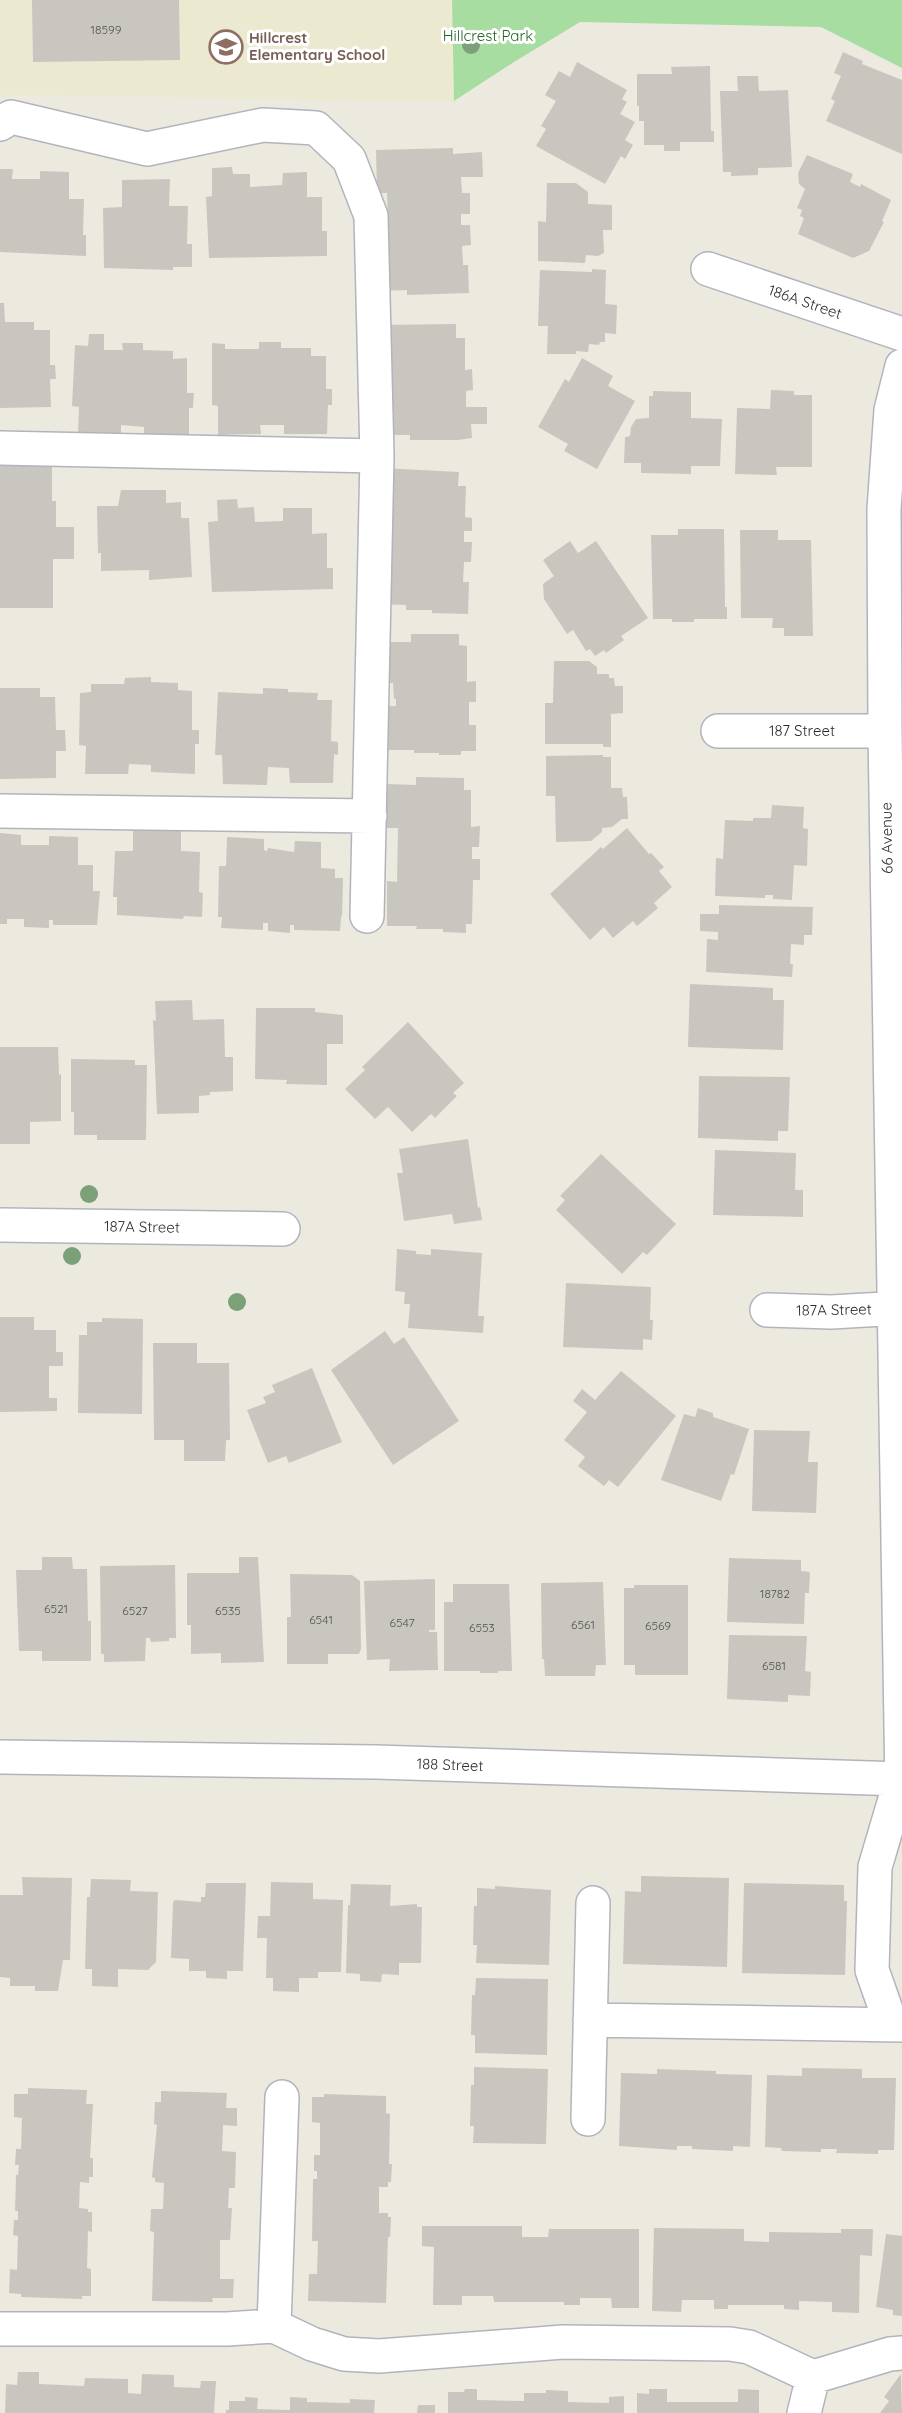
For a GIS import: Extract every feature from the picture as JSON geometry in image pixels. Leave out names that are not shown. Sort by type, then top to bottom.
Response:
[{"type":"street","points":[[0,124],[11,117],[147,149],[263,125],[316,128],[349,159],[371,216],[377,456],[367,916]]},
{"type":"street","name":"186A Street","points":[[708,269],[902,334]]},
{"type":"street","name":"66 Avenue","points":[[896,2025],[872,1970],[875,1867],[902,1781],[896,961],[885,730],[893,670],[884,509],[891,410],[902,366]]},
{"type":"street","points":[[0,448],[377,456]]},
{"type":"street","name":"187 Street","points":[[718,730],[885,730]]},
{"type":"street","points":[[0,811],[370,816]]},
{"type":"street","name":"187A Street","points":[[0,1225],[283,1229]]},
{"type":"street","name":"187A Street","points":[[767,1310],[831,1312],[899,1308]]},
{"type":"street","name":"188 Street","points":[[0,1757],[376,1762],[902,1781]]},
{"type":"street","points":[[588,2119],[593,1903]]},
{"type":"street","points":[[590,2020],[896,2025],[902,1991]]},
{"type":"street","points":[[274,2326],[282,2097]]},
{"type":"street","points":[[0,2329],[216,2329],[274,2326],[312,2344],[344,2354],[379,2356],[563,2342],[730,2344],[749,2347],[813,2377],[890,2354],[902,2353]]},
{"type":"street","points":[[804,2413],[813,2377]]},
{"type":"shaded area","name":"Hillcrest Elementary School","points":[[0,0],[452,0],[454,101],[0,95]]},
{"type":"green space","name":"Hillcrest Park","points":[[452,0],[902,0],[902,68],[821,27],[580,22],[454,101]]},
{"type":"building","points":[[32,0],[179,0],[180,60],[33,62]]},
{"type":"building","points":[[843,52],[863,61],[862,64],[902,80],[902,154],[826,121],[835,101],[831,99],[841,76],[834,73]]},
{"type":"building","points":[[577,62],[627,90],[622,99],[627,102],[620,114],[635,122],[625,140],[633,145],[625,159],[621,156],[605,184],[536,146],[546,129],[541,126],[556,101],[545,95],[559,71],[570,77]]},
{"type":"building","points":[[710,66],[711,131],[714,131],[714,142],[680,142],[680,151],[664,151],[664,145],[644,145],[644,121],[639,121],[639,106],[637,106],[637,74],[672,74],[671,67]]},
{"type":"building","points":[[737,76],[758,76],[759,91],[788,90],[792,167],[758,168],[758,175],[731,176],[731,172],[723,172],[720,91],[738,91]]},
{"type":"building","points":[[453,148],[453,154],[482,152],[483,177],[461,177],[462,193],[470,193],[470,214],[461,214],[461,225],[470,225],[471,245],[462,246],[463,265],[468,265],[469,293],[407,295],[407,290],[380,291],[378,252],[389,252],[387,193],[377,193],[376,150]]},
{"type":"building","points":[[807,155],[853,174],[850,182],[860,187],[861,184],[891,200],[882,221],[884,222],[869,251],[853,258],[798,234],[804,218],[800,216],[802,210],[797,208],[805,189],[799,184],[798,173]]},
{"type":"building","points":[[232,167],[233,174],[250,174],[250,187],[282,185],[283,173],[307,172],[307,197],[322,197],[322,231],[327,231],[327,256],[209,258],[206,197],[212,196],[212,168]]},
{"type":"building","points":[[0,169],[13,169],[12,179],[40,179],[40,171],[69,172],[69,199],[84,199],[83,235],[86,235],[86,256],[0,252]]},
{"type":"building","points":[[170,179],[169,206],[188,206],[187,244],[192,244],[192,267],[173,267],[173,270],[104,268],[103,208],[122,207],[122,180]]},
{"type":"building","points":[[547,183],[576,183],[588,192],[588,204],[612,205],[612,230],[603,230],[604,253],[598,256],[586,255],[585,263],[538,261],[538,221],[546,222]]},
{"type":"building","points":[[592,269],[606,270],[605,304],[617,305],[616,334],[605,333],[605,342],[600,342],[599,345],[589,344],[588,352],[547,354],[548,326],[538,326],[540,270],[592,272]]},
{"type":"building","points":[[0,303],[4,303],[5,322],[34,322],[34,330],[50,330],[50,365],[55,365],[56,379],[50,379],[51,407],[0,408]]},
{"type":"building","points":[[456,324],[456,338],[465,338],[465,370],[472,369],[473,390],[466,391],[466,407],[487,407],[487,424],[471,424],[472,438],[458,440],[410,440],[410,435],[380,435],[379,325]]},
{"type":"building","points":[[89,334],[104,334],[104,350],[123,350],[122,343],[143,343],[143,350],[173,351],[173,359],[187,358],[187,393],[194,393],[193,408],[189,408],[189,436],[144,435],[144,427],[121,425],[121,437],[78,435],[79,407],[72,406],[75,345],[88,346]]},
{"type":"building","points":[[259,342],[281,342],[281,348],[311,348],[311,356],[326,356],[326,389],[332,389],[332,405],[328,405],[327,434],[284,434],[284,425],[260,425],[261,434],[218,435],[218,406],[212,405],[212,343],[225,344],[225,349],[259,349]]},
{"type":"building","points":[[582,358],[613,376],[608,386],[635,401],[597,469],[564,451],[568,444],[538,427],[565,379],[569,382]]},
{"type":"building","points":[[771,390],[794,391],[794,395],[812,395],[812,467],[776,467],[777,475],[735,474],[737,408],[770,409]]},
{"type":"building","points":[[653,391],[691,392],[691,418],[722,419],[720,466],[691,466],[691,474],[641,473],[641,463],[624,463],[625,437],[630,436],[631,427],[636,419],[649,418],[649,396],[653,396]]},
{"type":"building","points":[[52,459],[52,501],[56,501],[56,527],[74,527],[74,559],[53,559],[53,608],[0,608],[0,460]]},
{"type":"building","points":[[382,468],[459,472],[458,486],[466,486],[465,517],[472,518],[472,531],[464,531],[464,542],[472,542],[471,562],[464,562],[463,582],[469,582],[468,614],[432,613],[432,610],[406,610],[406,605],[377,604]]},
{"type":"building","points":[[121,490],[166,490],[166,503],[181,502],[181,518],[189,518],[192,577],[149,580],[149,570],[101,571],[101,553],[98,553],[97,506],[118,506]]},
{"type":"building","points":[[237,499],[238,508],[254,507],[255,522],[283,521],[283,508],[312,508],[312,534],[327,533],[327,568],[333,568],[333,589],[212,592],[208,522],[218,521],[217,500]]},
{"type":"building","points":[[678,529],[724,529],[727,619],[672,622],[672,619],[653,619],[651,535],[678,535]]},
{"type":"building","points":[[740,530],[778,530],[778,540],[811,540],[813,636],[784,636],[784,628],[772,628],[773,618],[741,618]]},
{"type":"building","points":[[570,541],[578,553],[596,541],[648,618],[621,636],[624,640],[606,653],[604,650],[595,656],[590,649],[586,651],[573,630],[567,634],[544,599],[543,584],[554,576],[543,560]]},
{"type":"building","points":[[411,634],[459,634],[459,645],[467,646],[467,682],[476,681],[476,702],[469,702],[469,725],[476,725],[476,751],[461,751],[461,755],[439,755],[439,753],[414,753],[414,750],[384,750],[385,706],[396,706],[396,699],[394,699],[393,683],[380,683],[381,642],[411,642]]},
{"type":"building","points":[[554,661],[589,661],[597,667],[597,674],[609,674],[609,678],[614,678],[615,686],[623,686],[623,713],[611,714],[611,747],[603,747],[603,744],[545,744],[545,703],[553,703]]},
{"type":"building","points":[[151,677],[151,682],[178,683],[178,690],[192,691],[192,730],[199,730],[199,744],[195,744],[195,774],[151,772],[151,765],[129,764],[128,774],[85,774],[86,746],[79,745],[80,693],[91,692],[91,684],[124,684],[125,678]]},
{"type":"building","points":[[0,688],[40,688],[40,697],[55,697],[56,730],[65,730],[66,751],[56,751],[56,778],[0,779]]},
{"type":"building","points":[[263,688],[318,693],[317,700],[332,700],[331,741],[338,742],[338,755],[334,754],[333,783],[290,783],[289,768],[268,767],[267,785],[223,784],[222,755],[215,755],[218,692],[263,694]]},
{"type":"building","points":[[603,755],[603,757],[611,757],[611,788],[622,788],[623,797],[627,797],[628,819],[622,819],[612,827],[602,828],[602,832],[591,841],[556,842],[555,796],[546,796],[546,756]]},
{"type":"building","points":[[416,777],[464,778],[464,790],[471,790],[471,827],[480,826],[479,847],[472,847],[472,859],[480,859],[480,880],[473,880],[472,924],[466,924],[466,933],[443,932],[443,929],[416,929],[417,926],[387,926],[387,881],[397,882],[398,828],[385,828],[386,784],[416,785]]},
{"type":"building","points":[[772,805],[804,807],[803,828],[808,829],[807,866],[794,865],[792,900],[773,899],[773,895],[765,895],[765,898],[715,896],[716,858],[723,859],[725,820],[753,821],[753,818],[771,818]]},
{"type":"building","points":[[627,828],[649,854],[651,853],[664,867],[659,871],[672,887],[654,903],[658,908],[637,926],[633,921],[613,938],[604,927],[590,940],[550,894],[601,847],[603,849]]},
{"type":"building","points":[[133,830],[181,830],[181,851],[200,852],[199,892],[203,893],[202,917],[184,916],[183,919],[117,915],[117,897],[113,897],[115,851],[133,851]]},
{"type":"building","points":[[0,833],[21,835],[21,845],[49,845],[49,836],[78,837],[78,865],[93,865],[93,891],[100,891],[97,925],[53,925],[53,920],[49,920],[49,928],[24,927],[24,919],[7,919],[7,924],[0,924]]},
{"type":"building","points":[[227,837],[264,839],[264,850],[267,851],[268,848],[294,852],[295,841],[321,842],[321,868],[335,869],[335,878],[343,878],[340,931],[294,930],[294,925],[290,925],[290,933],[268,931],[268,923],[263,923],[263,930],[221,928],[222,917],[218,917],[219,866],[226,866]]},
{"type":"building","points":[[719,905],[813,907],[812,935],[804,935],[804,945],[791,944],[792,977],[706,972],[707,939],[718,940],[718,932],[700,931],[700,914],[719,914]]},
{"type":"building","points":[[690,984],[773,988],[773,1000],[784,1000],[783,1050],[688,1047]]},
{"type":"building","points":[[192,1000],[193,1020],[224,1019],[225,1057],[233,1057],[233,1091],[210,1092],[210,1095],[199,1096],[199,1113],[157,1114],[153,1020],[156,1021],[155,1001]]},
{"type":"building","points":[[256,1008],[315,1008],[315,1012],[343,1015],[343,1044],[327,1044],[327,1085],[286,1084],[287,1080],[255,1079]]},
{"type":"building","points":[[408,1022],[464,1083],[453,1093],[457,1096],[435,1118],[431,1114],[412,1132],[388,1107],[375,1119],[345,1089],[365,1070],[362,1067]]},
{"type":"building","points":[[0,1047],[58,1047],[59,1075],[61,1074],[61,1121],[30,1122],[30,1144],[0,1144]]},
{"type":"building","points":[[71,1059],[135,1060],[135,1065],[147,1065],[146,1140],[97,1140],[97,1135],[74,1135],[74,1112],[71,1112]]},
{"type":"building","points":[[699,1076],[790,1077],[788,1131],[778,1131],[778,1141],[698,1138]]},
{"type":"building","points":[[468,1139],[478,1208],[480,1207],[482,1220],[454,1224],[452,1214],[404,1221],[397,1173],[403,1173],[399,1149]]},
{"type":"building","points":[[715,1150],[796,1153],[795,1190],[803,1190],[803,1217],[713,1215]]},
{"type":"building","points":[[601,1154],[676,1224],[647,1255],[643,1252],[622,1274],[556,1210],[565,1200],[560,1196]]},
{"type":"building","points":[[397,1249],[431,1255],[431,1249],[482,1253],[478,1316],[484,1316],[483,1333],[408,1328],[410,1304],[404,1304],[405,1292],[395,1291]]},
{"type":"building","points":[[566,1283],[651,1287],[652,1340],[643,1339],[643,1350],[563,1347]]},
{"type":"building","points":[[0,1317],[34,1317],[34,1330],[56,1330],[56,1352],[63,1352],[63,1366],[49,1366],[49,1398],[57,1398],[57,1411],[0,1412]]},
{"type":"building","points":[[102,1318],[143,1319],[142,1414],[78,1413],[79,1335],[87,1335],[87,1322],[102,1322]]},
{"type":"building","points":[[385,1331],[394,1344],[404,1337],[459,1421],[393,1465],[331,1370]]},
{"type":"building","points":[[153,1343],[197,1343],[197,1363],[229,1363],[230,1440],[226,1440],[225,1461],[184,1461],[184,1440],[154,1440]]},
{"type":"building","points":[[312,1368],[342,1442],[289,1463],[286,1456],[268,1463],[247,1410],[266,1403],[263,1397],[275,1392],[272,1385]]},
{"type":"building","points":[[621,1371],[676,1416],[618,1487],[609,1480],[604,1486],[578,1466],[585,1457],[564,1440],[587,1412],[573,1401],[582,1389],[595,1400]]},
{"type":"building","points":[[698,1408],[713,1413],[713,1417],[749,1429],[734,1475],[731,1474],[721,1501],[661,1480],[684,1414],[695,1417]]},
{"type":"building","points":[[754,1430],[810,1431],[808,1462],[818,1462],[816,1513],[752,1511]]},
{"type":"building","points":[[42,1557],[72,1557],[73,1569],[87,1569],[91,1661],[42,1661],[42,1651],[19,1651],[16,1570],[42,1570]]},
{"type":"building","points":[[239,1557],[258,1557],[264,1662],[221,1663],[221,1653],[191,1654],[191,1625],[187,1625],[187,1573],[239,1573]]},
{"type":"building","points":[[729,1558],[801,1560],[801,1571],[810,1572],[809,1593],[805,1593],[804,1624],[727,1622]]},
{"type":"building","points":[[175,1565],[176,1638],[169,1638],[169,1641],[151,1642],[150,1638],[146,1638],[145,1661],[104,1662],[104,1654],[101,1654],[100,1566]]},
{"type":"building","points":[[290,1574],[352,1575],[360,1581],[361,1649],[359,1654],[328,1654],[328,1664],[287,1664],[287,1617],[291,1617]]},
{"type":"building","points":[[435,1579],[435,1630],[429,1630],[429,1632],[437,1632],[438,1670],[389,1671],[390,1659],[367,1660],[364,1581]]},
{"type":"building","points":[[603,1582],[606,1665],[596,1665],[595,1676],[545,1676],[544,1659],[542,1659],[541,1583]]},
{"type":"building","points":[[453,1584],[509,1584],[512,1671],[480,1673],[480,1671],[444,1671],[444,1602],[453,1602]]},
{"type":"building","points":[[634,1585],[688,1585],[688,1675],[635,1675],[635,1665],[624,1665],[624,1588],[634,1588]]},
{"type":"building","points":[[729,1635],[807,1636],[805,1671],[811,1672],[810,1696],[788,1695],[788,1702],[727,1699]]},
{"type":"building","points":[[641,1876],[729,1878],[727,1967],[623,1964],[625,1891],[641,1892]]},
{"type":"building","points":[[22,1877],[72,1878],[70,1960],[63,1960],[58,1991],[35,1991],[35,1986],[10,1986],[10,1978],[0,1977],[0,1895],[23,1895]]},
{"type":"building","points":[[91,1879],[131,1880],[130,1891],[158,1892],[156,1962],[148,1970],[118,1969],[118,1987],[92,1986],[92,1969],[85,1969],[87,1897],[90,1897]]},
{"type":"building","points":[[271,1882],[313,1883],[313,1899],[343,1900],[341,1972],[318,1972],[318,1978],[299,1978],[299,1992],[273,1991],[273,1978],[266,1978],[267,1938],[257,1938],[258,1916],[270,1916]]},
{"type":"building","points":[[206,1883],[246,1883],[243,1971],[227,1971],[227,1979],[206,1978],[206,1971],[189,1971],[189,1959],[171,1958],[173,1902],[175,1900],[201,1902],[201,1897],[205,1897]]},
{"type":"building","points":[[744,1883],[844,1885],[844,1901],[847,1901],[845,1975],[742,1973]]},
{"type":"building","points":[[351,1884],[391,1885],[390,1906],[417,1904],[417,1907],[422,1907],[421,1963],[399,1963],[399,1975],[382,1974],[381,1982],[360,1981],[360,1974],[346,1973],[348,1905],[350,1905]]},
{"type":"building","points":[[495,1886],[551,1890],[549,1965],[476,1963],[477,1945],[473,1945],[477,1888],[495,1889]]},
{"type":"building","points":[[476,1978],[548,1979],[547,2055],[475,2053],[475,2035],[471,2035],[472,1995],[475,1995]]},
{"type":"building","points":[[474,2067],[548,2069],[546,2144],[473,2143],[474,2126],[470,2126]]},
{"type":"building","points":[[802,2068],[862,2069],[862,2078],[896,2078],[894,2150],[878,2150],[878,2154],[836,2153],[837,2149],[821,2149],[821,2152],[782,2151],[781,2148],[765,2147],[767,2075],[802,2076]]},
{"type":"building","points":[[657,2069],[752,2075],[750,2147],[733,2146],[733,2151],[692,2149],[692,2146],[677,2146],[677,2150],[619,2146],[621,2073],[657,2074]]},
{"type":"building","points":[[28,2088],[87,2090],[86,2104],[93,2104],[90,2158],[93,2158],[93,2177],[89,2177],[89,2183],[80,2182],[79,2208],[92,2212],[92,2232],[88,2231],[87,2268],[91,2269],[91,2296],[82,2296],[82,2299],[21,2297],[21,2294],[9,2293],[10,2269],[17,2270],[18,2236],[13,2235],[14,2220],[18,2220],[18,2211],[15,2211],[16,2175],[18,2175],[19,2165],[15,2165],[16,2149],[21,2149],[22,2118],[14,2117],[14,2094],[28,2094]]},
{"type":"building","points":[[161,2091],[227,2093],[226,2108],[237,2108],[237,2126],[223,2125],[222,2151],[236,2152],[235,2188],[229,2188],[228,2208],[232,2208],[230,2240],[220,2240],[220,2279],[234,2279],[233,2298],[212,2298],[213,2302],[152,2301],[154,2232],[150,2231],[151,2209],[163,2209],[164,2183],[155,2182],[155,2178],[152,2177],[157,2125],[154,2124],[155,2102],[161,2102]]},
{"type":"building","points":[[324,2094],[386,2096],[386,2113],[390,2114],[391,2182],[388,2182],[388,2187],[379,2187],[379,2213],[388,2213],[388,2217],[391,2217],[390,2237],[388,2237],[386,2303],[308,2301],[309,2274],[317,2274],[318,2241],[312,2241],[313,2179],[317,2179],[317,2171],[314,2171],[314,2155],[320,2155],[320,2123],[312,2122],[312,2097],[324,2097]]},
{"type":"building","points":[[422,2226],[522,2226],[522,2237],[548,2237],[549,2229],[639,2229],[639,2308],[612,2308],[611,2298],[580,2298],[580,2305],[564,2305],[564,2302],[494,2302],[493,2296],[462,2296],[462,2305],[433,2305],[434,2247],[422,2246]]},
{"type":"building","points":[[654,2228],[744,2229],[744,2241],[769,2242],[769,2232],[841,2233],[841,2229],[873,2229],[872,2256],[860,2255],[859,2313],[832,2312],[832,2302],[799,2301],[799,2310],[784,2309],[784,2305],[728,2305],[728,2309],[714,2309],[714,2300],[682,2300],[681,2312],[652,2311]]},
{"type":"building","points":[[886,2234],[902,2236],[902,2316],[893,2315],[893,2310],[876,2307]]},
{"type":"building","points":[[18,2372],[39,2372],[39,2384],[84,2386],[85,2378],[128,2379],[128,2393],[141,2394],[142,2374],[174,2375],[174,2387],[200,2388],[201,2381],[216,2381],[214,2413],[5,2413],[6,2384],[17,2385]]},
{"type":"building","points":[[901,2374],[902,2413],[880,2413],[889,2401],[884,2397]]},
{"type":"building","points":[[465,2389],[477,2389],[477,2400],[524,2401],[524,2393],[546,2393],[546,2390],[568,2391],[568,2402],[609,2403],[609,2397],[624,2396],[624,2413],[448,2413],[448,2392],[464,2392]]},
{"type":"building","points":[[649,2389],[667,2389],[667,2402],[738,2402],[738,2389],[759,2390],[759,2413],[637,2413],[637,2393],[649,2394]]},
{"type":"building","points":[[245,2397],[258,2398],[257,2409],[290,2410],[290,2397],[307,2398],[307,2402],[350,2403],[350,2399],[375,2400],[374,2413],[226,2413],[226,2410],[229,2410],[229,2401],[245,2401]]},
{"type":"building","points":[[418,2405],[435,2405],[435,2413],[417,2413]]},
{"type":"place","name":"Hillcrest Elementary School","points":[[226,47]]}]
